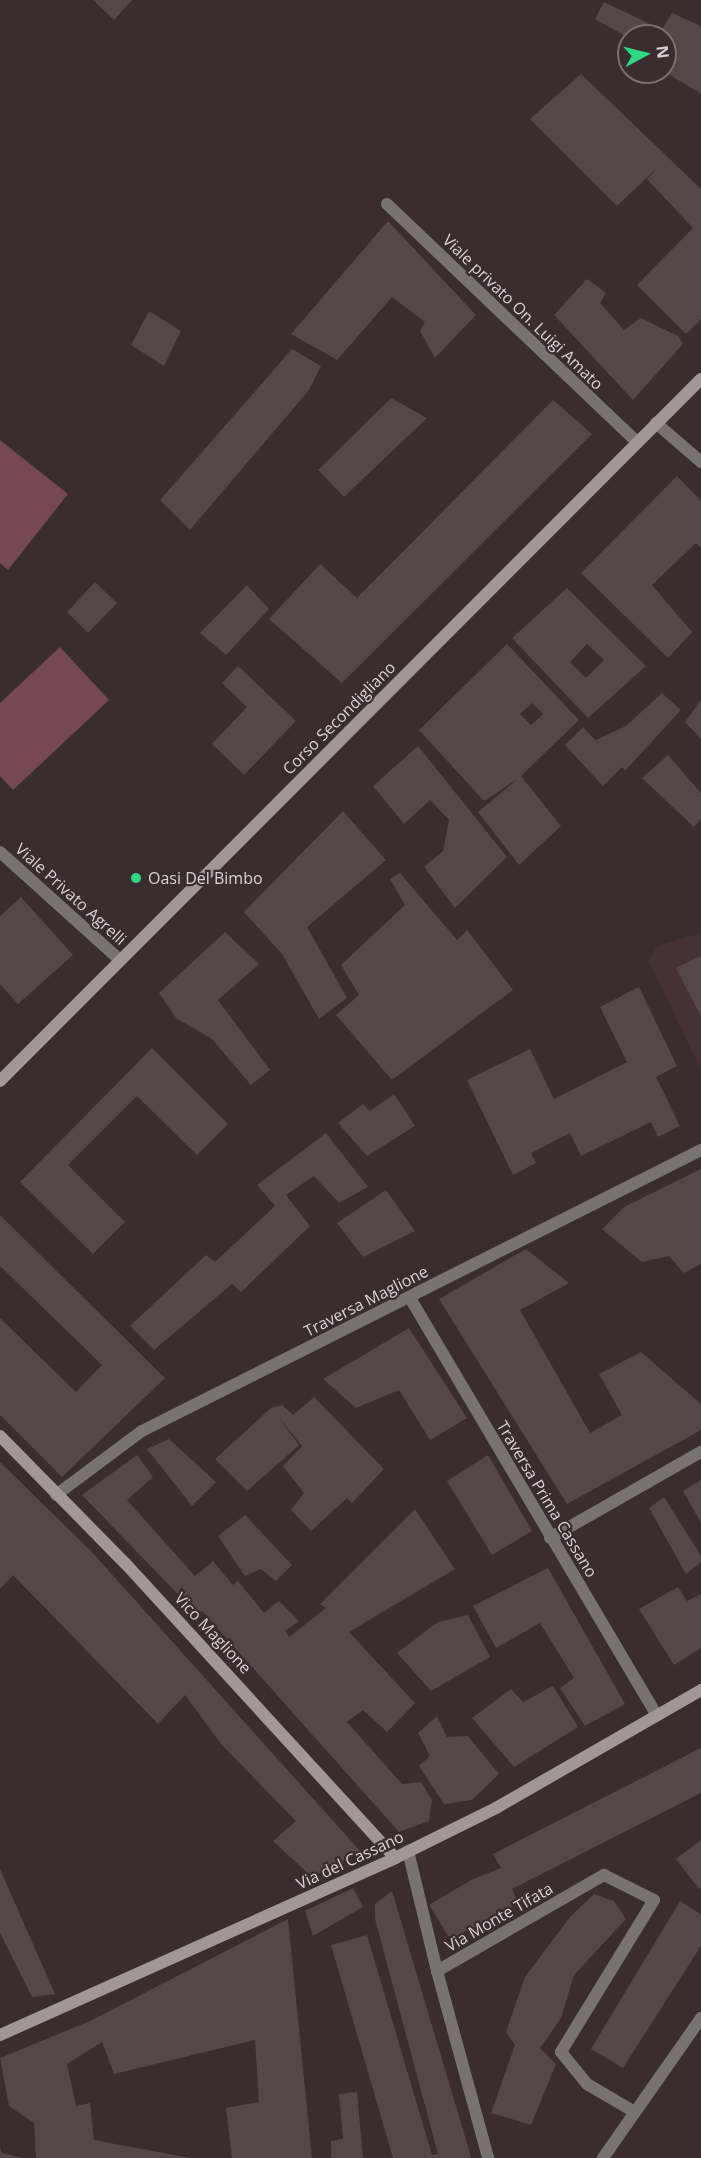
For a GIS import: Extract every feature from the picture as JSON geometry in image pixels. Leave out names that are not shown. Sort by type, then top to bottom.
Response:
[{"type":"main road","name":"Corso Secondigliano","points":[[0,1081],[701,379]]},
{"type":"main road","name":"Vico Maglione","points":[[0,1436],[133,1571],[395,1858]]},
{"type":"main road","name":"Via del Cassano","points":[[0,2035],[395,1858],[496,1808],[701,1690]]},
{"type":"street","name":"Viale privato On. Luigi Amato","points":[[387,204],[637,442]]},
{"type":"street","points":[[656,423],[701,462]]},
{"type":"street","name":"Viale Privato Agrelli","points":[[0,852],[120,960]]},
{"type":"street","name":"Traversa Maglione","points":[[56,1495],[142,1431],[701,1150]]},
{"type":"street","name":"Traversa Prima Cassano","points":[[410,1298],[550,1538],[657,1715]]},
{"type":"street","points":[[550,1538],[701,1452]]},
{"type":"street","name":"Via Monte Tifata","points":[[408,1851],[437,1971],[604,1875],[654,1900],[561,2052],[587,2084],[633,2111]]},
{"type":"street","points":[[437,1971],[488,2158]]},
{"type":"street","points":[[603,2158],[633,2111],[701,2018]]},
{"type":"shaded area","points":[[0,440],[68,494],[8,570],[0,563]]},
{"type":"shaded area","points":[[60,647],[109,700],[13,790],[0,776],[0,703]]},
{"type":"shaded area","points":[[701,933],[701,1070],[649,962],[657,946]]},
{"type":"building","points":[[93,0],[132,0],[114,20]]},
{"type":"building","points":[[604,2],[650,24],[617,24],[617,31],[595,19]]},
{"type":"building","points":[[672,13],[701,26],[701,94],[677,79],[677,24],[665,24]]},
{"type":"building","points":[[581,74],[701,189],[701,319],[686,334],[637,285],[693,228],[647,179],[660,165],[617,206],[530,119]]},
{"type":"building","points":[[388,221],[476,315],[435,358],[420,331],[425,322],[392,297],[337,360],[291,334]]},
{"type":"building","points":[[587,279],[606,293],[600,303],[624,330],[641,318],[678,336],[683,344],[633,400],[554,315]]},
{"type":"building","points":[[149,311],[181,331],[164,366],[131,345]]},
{"type":"building","points":[[292,349],[321,366],[309,390],[190,530],[160,500]]},
{"type":"building","points":[[391,398],[427,418],[344,497],[318,470]]},
{"type":"building","points":[[553,400],[592,434],[342,683],[269,619],[320,564],[357,598]]},
{"type":"building","points":[[677,476],[701,501],[701,548],[696,543],[652,585],[692,632],[668,658],[581,573]]},
{"type":"building","points":[[95,582],[117,603],[88,633],[67,612]]},
{"type":"building","points":[[247,585],[269,609],[226,655],[200,633]]},
{"type":"building","points":[[567,588],[646,666],[588,718],[512,638]],"holes":[[[587,644],[604,660],[586,678],[570,662]]]},
{"type":"building","points":[[507,644],[579,720],[521,776],[561,826],[519,865],[478,812],[519,778],[484,801],[419,730]],"holes":[[[532,703],[543,714],[531,725],[520,714]]]},
{"type":"building","points":[[238,666],[296,721],[244,775],[212,744],[247,707],[222,683]]},
{"type":"building","points":[[662,693],[681,710],[625,771],[622,767],[603,786],[565,745],[583,727],[602,747],[596,740],[626,726]]},
{"type":"building","points":[[701,700],[701,739],[685,722]]},
{"type":"building","points":[[418,746],[507,857],[455,908],[424,867],[443,851],[449,820],[430,800],[404,824],[373,786]]},
{"type":"building","points":[[668,755],[701,793],[701,819],[694,827],[642,778]]},
{"type":"building","points":[[343,811],[386,860],[307,927],[347,998],[319,1019],[282,954],[244,912]]},
{"type":"building","points":[[400,873],[457,940],[467,930],[513,990],[392,1080],[336,1015],[359,995],[341,965],[405,905],[390,879]]},
{"type":"building","points":[[21,897],[73,955],[18,1004],[0,984],[0,916]]},
{"type":"building","points":[[225,932],[259,964],[218,1000],[270,1070],[251,1085],[212,1039],[176,1018],[159,993]]},
{"type":"building","points":[[701,956],[701,1017],[676,968]]},
{"type":"building","points":[[639,987],[677,1066],[656,1077],[680,1126],[658,1137],[651,1122],[581,1156],[570,1133],[531,1153],[536,1163],[513,1175],[467,1080],[530,1049],[554,1099],[627,1062],[600,1007]]},
{"type":"building","points":[[152,1048],[228,1124],[197,1155],[137,1096],[68,1165],[125,1222],[93,1254],[20,1182]]},
{"type":"building","points":[[394,1094],[415,1126],[367,1156],[338,1123],[363,1104],[370,1111]]},
{"type":"building","points":[[326,1133],[368,1187],[339,1203],[314,1176],[286,1195],[310,1226],[241,1292],[232,1284],[154,1350],[130,1326],[206,1255],[215,1262],[275,1206],[257,1185]]},
{"type":"building","points":[[701,1169],[701,1264],[684,1273],[669,1256],[642,1262],[602,1229],[624,1207]]},
{"type":"building","points":[[386,1190],[415,1231],[363,1257],[337,1223]]},
{"type":"building","points":[[0,1215],[165,1378],[62,1477],[0,1415],[0,1318],[76,1392],[102,1365],[0,1266]]},
{"type":"building","points":[[526,1249],[569,1283],[520,1310],[590,1433],[622,1415],[599,1374],[641,1352],[701,1404],[701,1430],[567,1504],[439,1299]]},
{"type":"building","points":[[409,1328],[467,1418],[430,1440],[399,1390],[356,1408],[323,1379]]},
{"type":"building","points":[[314,1397],[384,1469],[352,1503],[347,1498],[311,1531],[291,1510],[304,1493],[283,1466],[302,1446],[277,1415],[299,1445],[247,1491],[215,1459],[271,1408],[282,1405],[293,1415]]},
{"type":"building","points":[[169,1439],[216,1482],[192,1506],[147,1449]]},
{"type":"building","points":[[137,1455],[153,1477],[127,1500],[195,1576],[213,1561],[233,1585],[238,1581],[264,1613],[279,1601],[299,1621],[285,1631],[289,1637],[326,1608],[320,1604],[415,1509],[455,1569],[349,1632],[415,1703],[387,1732],[363,1710],[347,1722],[402,1784],[421,1782],[432,1800],[429,1821],[399,1832],[202,1611],[197,1614],[82,1495]]},
{"type":"building","points":[[488,1455],[532,1531],[492,1555],[447,1481]]},
{"type":"building","points":[[0,1462],[91,1551],[361,1852],[312,1877],[273,1841],[296,1821],[221,1744],[185,1695],[158,1724],[13,1575],[0,1589]]},
{"type":"building","points":[[701,1480],[701,1523],[683,1491]]},
{"type":"building","points":[[664,1497],[701,1556],[701,1562],[686,1574],[649,1508]]},
{"type":"building","points":[[245,1515],[292,1565],[276,1581],[261,1569],[245,1576],[218,1536]]},
{"type":"building","points":[[548,1568],[625,1704],[585,1726],[560,1688],[574,1678],[540,1623],[496,1648],[473,1606]]},
{"type":"building","points":[[678,1587],[687,1601],[701,1594],[701,1648],[674,1665],[639,1609]]},
{"type":"building","points":[[468,1615],[490,1657],[431,1691],[397,1653],[438,1622]]},
{"type":"building","points":[[553,1686],[578,1727],[514,1767],[472,1718],[511,1689],[523,1702]]},
{"type":"building","points":[[437,1716],[447,1737],[468,1736],[499,1774],[472,1800],[444,1804],[419,1766],[430,1756],[418,1733]]},
{"type":"building","points":[[701,1748],[701,1793],[512,1889],[519,1904],[450,1939],[429,1905],[471,1880],[501,1868],[493,1854]]},
{"type":"building","points":[[701,1840],[701,1888],[699,1889],[676,1859]]},
{"type":"building","points":[[0,1869],[55,1994],[32,1997],[0,1933]]},
{"type":"building","points":[[353,1888],[363,1907],[313,1936],[305,1911]]},
{"type":"building","points":[[392,1891],[471,2158],[393,2158],[331,1945],[367,1935],[432,2155],[438,2154],[375,1919],[375,1904]]},
{"type":"building","points":[[594,1894],[614,1901],[626,1919],[574,1975],[561,2018],[540,2048],[556,2064],[531,2125],[491,2113],[515,2045],[506,2032],[525,1977],[570,1917]]},
{"type":"building","points":[[680,1901],[701,1914],[701,1946],[623,2068],[591,2049]]},
{"type":"building","points":[[288,1919],[312,2158],[232,2158],[226,2108],[259,2102],[255,2040],[114,2074],[102,2042],[67,2064],[76,2106],[90,2103],[94,2140],[190,2158],[36,2158],[34,2123],[9,2106],[0,2058],[90,2021]]},
{"type":"building","points":[[357,2092],[363,2158],[331,2158],[331,2141],[343,2139],[339,2094]]},
{"type":"building","points":[[0,2147],[2,2153],[23,2158],[0,2158]]},
{"type":"place","name":"Oasi Del Bimbo","points":[[136,878]]}]
